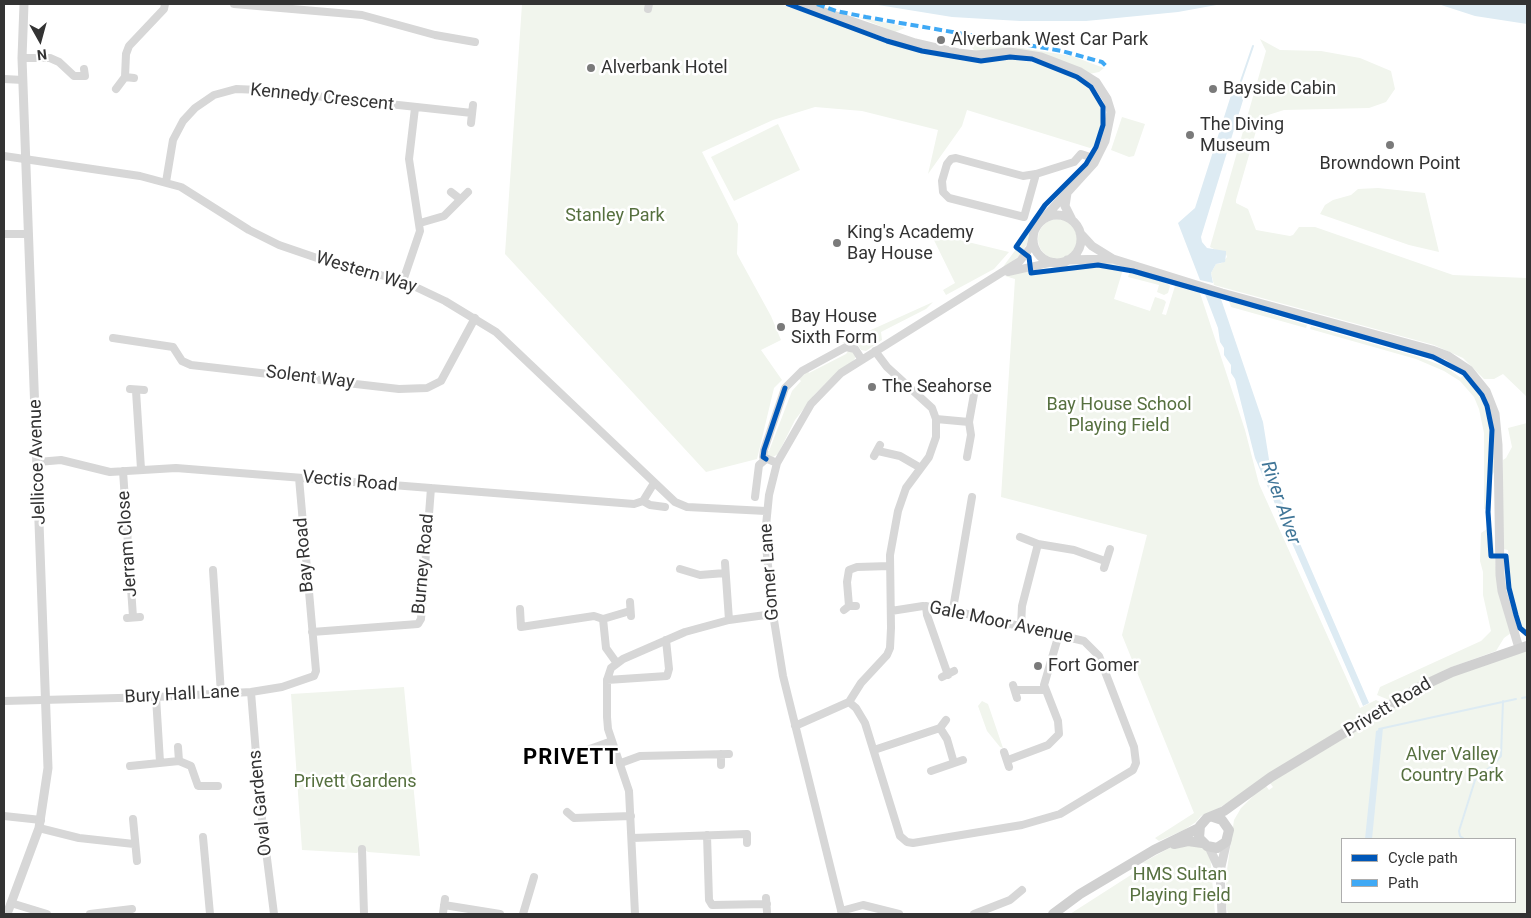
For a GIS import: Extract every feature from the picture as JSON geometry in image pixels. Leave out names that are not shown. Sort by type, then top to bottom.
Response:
[{"type":"main road","name":"Privett Road","points":[[1213,817],[1257,787],[1434,680],[1523,647]]},
{"type":"main road","name":"Privett Road","points":[[1228,828],[1235,808],[1257,787]]},
{"type":"main road","points":[[1154,850],[1188,841],[1217,848],[1227,840],[1228,828],[1222,820],[1213,817],[1203,821],[1199,828],[1199,838],[1206,845]]},
{"type":"main road","points":[[1053,914],[1080,894],[1154,850],[1199,828]]},
{"type":"street","name":"Jellicoe Avenue","points":[[7,914],[29,860],[40,824],[48,768],[22,58],[24,4]]},
{"type":"street","points":[[116,89],[126,77],[126,54],[129,46],[164,9],[166,4]]},
{"type":"street","points":[[234,4],[362,15],[435,35],[475,42]]},
{"type":"street","points":[[801,4],[915,43],[967,54],[1023,53],[1041,56],[1080,72],[1096,82],[1110,106],[1109,131],[1096,159],[1038,224],[1026,255],[1002,274]]},
{"type":"street","points":[[22,58],[50,58],[59,62],[74,76],[85,76],[84,69]]},
{"type":"street","points":[[126,77],[134,78]]},
{"type":"street","points":[[5,81],[23,80]]},
{"type":"street","name":"Kennedy Crescent","points":[[166,182],[174,140],[182,121],[195,108],[214,95],[236,89],[260,90],[415,108],[472,109],[471,123]]},
{"type":"street","name":"Kennedy Crescent","points":[[403,281],[420,231],[409,159],[415,108]]},
{"type":"street","points":[[1036,174],[1024,217],[948,198],[943,192],[942,181],[947,164],[951,159],[956,158],[1023,176],[1036,174],[1074,162],[1081,154],[1096,159]]},
{"type":"street","name":"Western Way","points":[[4,156],[140,176],[166,182],[194,193],[249,230],[279,245],[317,258],[403,281],[475,318],[514,349],[675,502],[687,507],[766,511]]},
{"type":"street","points":[[1068,190],[1065,206],[1080,233],[1092,246],[1114,259],[1216,291],[1432,350],[1448,356],[1469,370],[1486,391],[1495,414],[1498,444],[1500,575],[1502,591],[1523,647]]},
{"type":"street","points":[[451,192],[460,199]]},
{"type":"street","points":[[420,223],[444,216],[468,192]]},
{"type":"street","points":[[1043,220],[1058,215],[1072,220]]},
{"type":"street","points":[[1067,260],[1077,252],[1081,240],[1080,233]]},
{"type":"street","points":[[4,234],[28,234]]},
{"type":"street","points":[[1034,237],[1034,244],[1041,256],[1054,262]]},
{"type":"street","points":[[1002,274],[1067,260],[1114,259]]},
{"type":"street","name":"Gomer Lane","points":[[842,913],[783,676],[772,614],[766,559],[766,511],[777,464],[810,404],[841,374],[1002,274]]},
{"type":"street","name":"Solent Way","points":[[113,338],[173,347],[182,361],[191,365],[398,389],[427,388],[441,382],[475,318]]},
{"type":"street","points":[[777,464],[764,457],[764,450],[785,388],[815,363],[846,347],[855,349],[862,360]]},
{"type":"street","points":[[795,726],[849,702],[861,683],[886,655],[891,639],[890,566],[892,537],[899,505],[906,488],[934,448],[937,430],[935,412],[927,401],[875,352]]},
{"type":"street","points":[[137,390],[141,468]]},
{"type":"street","points":[[967,457],[970,435],[969,422],[974,394]]},
{"type":"street","points":[[936,419],[969,422]]},
{"type":"street","points":[[877,451],[900,456],[920,467]]},
{"type":"street","points":[[755,497],[759,465],[766,459]]},
{"type":"street","name":"Vectis Road","points":[[38,462],[61,460],[110,472],[141,468],[176,468],[634,504],[643,502],[650,505],[665,506]]},
{"type":"street","name":"Jerram Close","points":[[123,471],[133,618]]},
{"type":"street","name":"Bay Road","points":[[299,478],[312,632]]},
{"type":"street","points":[[643,502],[654,483]]},
{"type":"street","name":"Burney Road","points":[[312,632],[418,624],[421,619],[431,488]]},
{"type":"street","points":[[953,609],[964,516],[972,497]]},
{"type":"street","points":[[1020,537],[1038,544],[1074,550],[1104,565],[1110,549]]},
{"type":"street","points":[[1021,626],[1022,606],[1038,544]]},
{"type":"street","points":[[725,563],[729,620]]},
{"type":"street","points":[[850,607],[847,582],[849,570],[857,567],[890,566]]},
{"type":"street","points":[[680,569],[700,574],[725,573]]},
{"type":"street","points":[[213,570],[221,694]]},
{"type":"street","points":[[520,609],[521,627],[594,616],[603,619],[631,614],[630,602]]},
{"type":"street","points":[[926,606],[927,615],[948,674]]},
{"type":"street","name":"Gale Moor Avenue","points":[[849,702],[856,708],[865,723],[900,836],[907,842],[913,843],[1022,826],[1060,814],[1132,770],[1136,763],[1137,756],[1099,656],[1084,641],[998,622],[953,609],[926,606],[891,611]]},
{"type":"street","points":[[635,914],[629,791],[612,741],[607,718],[607,680],[616,662],[666,640],[707,625],[772,614]]},
{"type":"street","points":[[603,619],[606,648],[616,662]]},
{"type":"street","name":"Bury Hall Lane","points":[[4,701],[221,694],[251,692],[282,686],[314,676],[312,632]]},
{"type":"street","points":[[1004,752],[1009,763],[1048,745],[1059,734],[1058,722],[1044,690],[1044,678],[1056,651],[1059,634]]},
{"type":"street","points":[[607,680],[665,676],[668,669],[666,640]]},
{"type":"street","points":[[1017,698],[1014,688],[1044,690]]},
{"type":"street","name":"Oval Gardens","points":[[251,692],[260,803],[274,914]]},
{"type":"street","points":[[156,697],[160,762]]},
{"type":"street","points":[[874,750],[940,728],[946,720]]},
{"type":"street","points":[[940,728],[947,739],[954,763]]},
{"type":"street","points":[[587,750],[612,741]]},
{"type":"street","points":[[178,747],[179,761]]},
{"type":"street","points":[[621,763],[640,756],[725,754],[721,765]]},
{"type":"street","points":[[931,771],[963,760]]},
{"type":"street","points":[[130,766],[179,761],[191,766],[198,786],[218,786]]},
{"type":"street","points":[[567,812],[574,818],[631,816]]},
{"type":"street","points":[[4,816],[40,824],[79,838],[134,844]]},
{"type":"street","points":[[133,819],[137,862]]},
{"type":"street","points":[[632,838],[747,834],[747,843]]},
{"type":"street","points":[[707,835],[709,900],[712,905],[767,905]]},
{"type":"street","points":[[202,837],[210,914]]},
{"type":"street","points":[[1222,914],[1220,871],[1227,840]]},
{"type":"street","points":[[1206,845],[1220,871]]},
{"type":"street","points":[[362,849],[364,914]]},
{"type":"street","points":[[523,914],[531,881]]},
{"type":"street","points":[[974,914],[1010,900],[1022,890]]},
{"type":"street","points":[[11,902],[47,914]]},
{"type":"street","points":[[842,913],[863,905],[899,914]]},
{"type":"street","points":[[444,906],[500,914]]},
{"type":"street","points":[[90,914],[132,909]]},
{"type":"green space","name":"Stanley Park","points":[[522,4],[780,4],[910,49],[973,62],[1013,59],[1041,64],[1081,81],[1095,95],[1102,112],[1100,129],[1094,146],[1090,148],[967,110],[962,126],[928,174],[938,130],[862,111],[815,107],[773,120],[702,152],[738,224],[737,254],[771,316],[781,340],[761,350],[782,380],[774,388],[757,459],[706,472],[505,254]]},
{"type":"green space","points":[[858,17],[898,25],[905,28],[895,32]]},
{"type":"green space","points":[[1260,39],[1280,50],[1321,51],[1360,58],[1391,71],[1395,89],[1386,102],[1369,108],[1284,110],[1265,116],[1256,131],[1236,200],[1236,203],[1248,209],[1256,230],[1290,236],[1299,227],[1315,227],[1453,275],[1527,278],[1527,397],[1503,374],[1494,379],[1484,379],[1463,358],[1434,345],[1214,285],[1211,273],[1216,264],[1222,263],[1227,257],[1225,251],[1218,251],[1210,247],[1266,51]]},
{"type":"green space","points":[[972,40],[1072,56],[1104,68],[1099,72],[1089,74],[1043,56],[976,53],[971,46]]},
{"type":"green space","points":[[1122,117],[1145,124],[1134,156],[1129,157],[1111,150]]},
{"type":"green space","points":[[778,124],[800,170],[734,201],[711,157]]},
{"type":"green space","points":[[1378,188],[1425,193],[1439,252],[1409,245],[1320,214],[1325,205],[1333,200],[1351,195],[1358,189]]},
{"type":"green space","points":[[1058,219],[1072,225],[1078,239],[1072,253],[1058,259],[1044,253],[1038,239],[1044,225]]},
{"type":"green space","points":[[1033,226],[1027,244],[1019,256],[1000,271]]},
{"type":"green space","points":[[930,232],[1009,252],[994,269],[946,295],[943,290],[955,283]]},
{"type":"green space","name":"Bay House School Playing Field","points":[[1090,263],[1112,263],[1124,266],[1114,299],[1150,311],[1155,297],[1166,302],[1162,314],[1166,315],[1175,286],[1200,293],[1245,430],[1259,484],[1360,708],[1376,700],[1384,704],[1219,808],[1201,816],[1184,830],[1159,841],[1155,838],[1194,813],[1122,635],[1147,535],[1001,497],[1015,279],[1005,276],[1033,270]]},
{"type":"green space","points":[[1130,271],[1168,284],[1170,286],[1168,293],[1164,295],[1157,292],[1159,285],[1128,277]]},
{"type":"green space","points":[[1229,301],[1307,325],[1306,328],[1231,307]]},
{"type":"green space","points":[[933,302],[926,309],[881,332],[882,340],[866,351],[861,350],[857,343],[842,343]]},
{"type":"green space","points":[[1311,326],[1416,356],[1446,367],[1461,378],[1465,371],[1483,393],[1489,405],[1493,425],[1495,470],[1490,479],[1488,508],[1484,509],[1484,433],[1479,409],[1474,397],[1460,381],[1444,371],[1416,359],[1310,329]]},
{"type":"green space","points":[[849,350],[856,356],[854,360],[831,378],[815,394],[795,420],[778,454],[773,457],[768,456],[766,451],[769,451],[792,391],[801,381],[799,379],[808,371],[809,373],[846,354]]},
{"type":"green space","points":[[1527,423],[1527,636],[1518,630],[1505,583],[1510,575],[1508,550],[1503,549],[1503,460],[1512,447],[1508,428]]},
{"type":"green space","points":[[1487,526],[1492,528],[1498,591],[1511,633],[1504,638],[1496,651],[1449,668],[1389,700],[1377,695],[1380,687],[1481,641],[1491,631],[1483,595],[1483,572],[1480,561],[1481,533],[1487,529]]},
{"type":"green space","name":"Alver Valley Country Park","points":[[1527,650],[1527,914],[1228,914],[1225,900],[1234,820],[1241,808],[1253,796],[1266,786],[1269,790],[1273,787],[1270,783],[1437,682]]},
{"type":"green space","name":"Privett Gardens","points":[[404,687],[420,856],[368,852],[362,848],[357,853],[302,850],[291,694]]},
{"type":"green space","points":[[982,701],[988,704],[1003,748],[987,731],[978,706]]},
{"type":"green space","name":"HMS Sultan Playing Field","points":[[1196,843],[1210,854],[1215,914],[1070,914],[1148,864],[1142,863],[1171,847]]},
{"type":"water","points":[[872,4],[1222,4],[1178,12],[1086,21],[1020,21],[952,17]]},
{"type":"water","points":[[1438,4],[1527,4],[1527,24],[1475,16]]},
{"type":"water","points":[[1241,81],[1244,97],[1201,237],[1202,242],[1207,248],[1226,251],[1225,262],[1216,264],[1211,273],[1213,283],[1200,280],[1178,223],[1195,208],[1233,89]]},
{"type":"water","points":[[1205,294],[1221,299],[1263,422],[1271,472],[1285,509],[1369,703],[1363,706],[1255,458],[1235,379],[1231,373],[1231,365],[1224,355],[1224,348],[1220,342],[1218,328]]},
{"type":"water","points":[[1383,728],[1372,838],[1365,838],[1376,731]]},
{"type":"waterway","name":"River Alver","points":[[1241,81],[1253,46]]},
{"type":"waterway","points":[[1522,698],[1527,697]]},
{"type":"waterway","points":[[1379,729],[1516,699]]},
{"type":"waterway","points":[[1463,838],[1459,831],[1476,777],[1492,766],[1501,756],[1503,701]]},
{"type":"marked path","points":[[817,4],[836,11],[866,17],[1062,51],[1102,62],[1108,68]]},
{"type":"cycle path","points":[[788,4],[887,41],[922,51],[981,61],[1010,57],[1032,59],[1077,77],[1091,87],[1103,107],[1103,125],[1096,147],[1086,164],[1045,205],[1016,247],[1029,257],[1031,273],[1098,265],[1133,271],[1433,357],[1464,373],[1482,395],[1487,406],[1492,430],[1488,512],[1491,556],[1506,556],[1509,588],[1516,615],[1520,628],[1527,634]]},
{"type":"cycle path","points":[[766,459],[763,457],[764,450],[785,388]]},
{"type":"place","name":"Alverbank West Car Park","points":[[941,40]]},
{"type":"place","name":"Alverbank Hotel","points":[[591,68]]},
{"type":"place","name":"Bayside Cabin","points":[[1213,89]]},
{"type":"place","name":"The Diving Museum","points":[[1190,135]]},
{"type":"place","name":"Browndown Point","points":[[1390,145]]},
{"type":"place","name":"King's Academy Bay House","points":[[837,243]]},
{"type":"place","name":"Bay House Sixth Form","points":[[781,327]]},
{"type":"place","name":"The Seahorse","points":[[872,387]]},
{"type":"place","name":"Fort Gomer","points":[[1038,666]]},
{"type":"district","name":"PRIVETT","points":[[571,758]]}]
